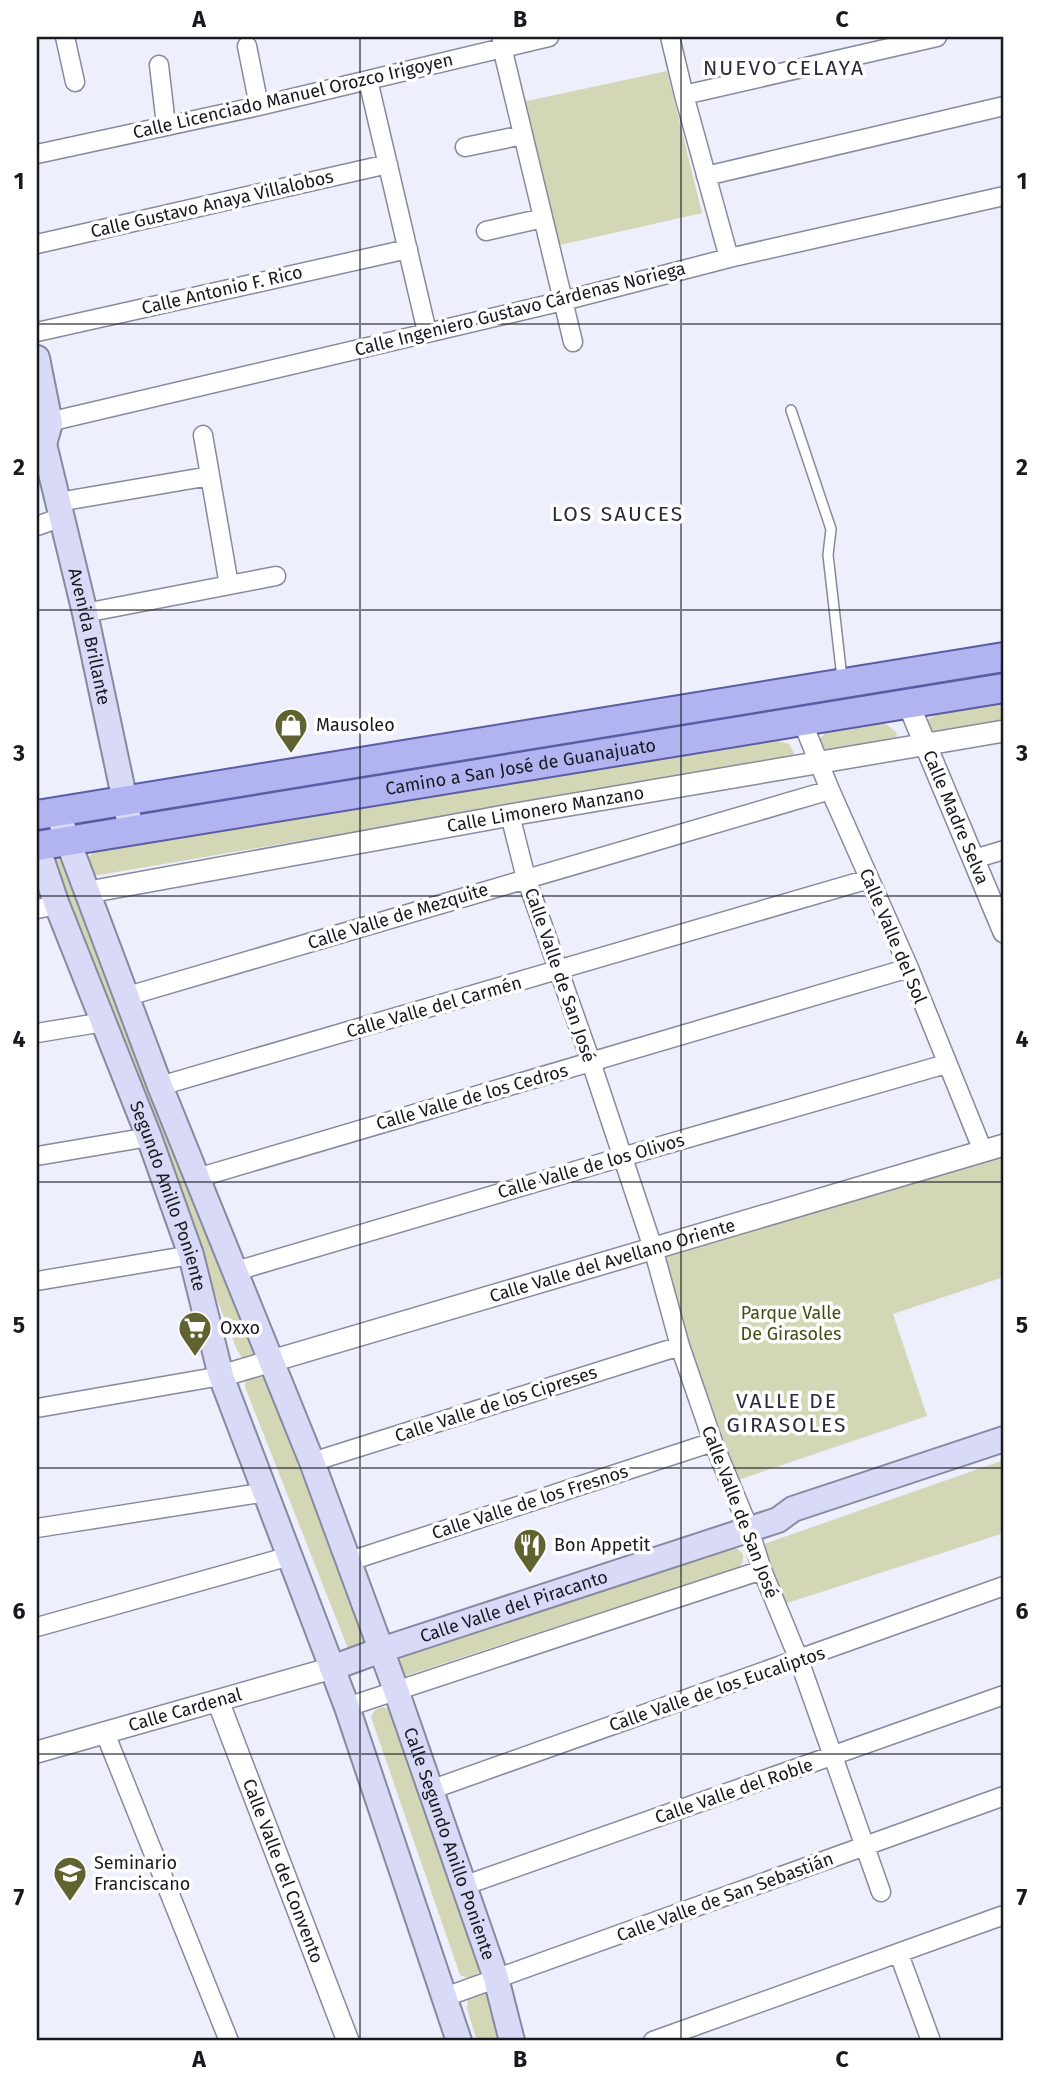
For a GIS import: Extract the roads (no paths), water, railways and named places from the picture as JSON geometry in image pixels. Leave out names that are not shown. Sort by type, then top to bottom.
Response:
[{"type":"main road","name":"Avenida Brillante","points":[[37,358],[42,432],[85,613],[131,831]]},
{"type":"main road","name":"Camino a San José de Guanajuato","points":[[48,814],[1004,657]]},
{"type":"main road","name":"Camino a San José de Guanajuato","points":[[37,846],[1004,688]]},
{"type":"main road","name":"Segundo Anillo Poniente","points":[[48,814],[66,841],[89,892],[160,1086],[312,1462],[381,1650]]},
{"type":"main road","name":"Segundo Anillo Poniente","points":[[37,846],[47,907],[104,1022],[149,1137],[191,1255],[221,1376],[332,1668]]},
{"type":"main road","name":"Calle Valle del Piracanto","points":[[332,1668],[778,1520],[793,1509],[1004,1439]]},
{"type":"main road","name":"Calle Valle del Piracanto","points":[[778,1520],[795,1521],[1004,1451]]},
{"type":"main road","name":"Calle Segundo Anillo Poniente","points":[[381,1650],[496,1978],[512,2041]]},
{"type":"main road","points":[[332,1668],[459,2041]]},
{"type":"street","points":[[65,37],[75,82]]},
{"type":"street","name":"Calle Licenciado Manuel Orozco Irigoyen","points":[[37,154],[259,106],[502,42],[549,37]]},
{"type":"street","points":[[670,37],[729,258]]},
{"type":"street","points":[[684,94],[937,37]]},
{"type":"street","points":[[502,42],[573,342]]},
{"type":"street","points":[[247,46],[259,106]]},
{"type":"street","points":[[159,65],[166,125]]},
{"type":"street","points":[[368,79],[426,332]]},
{"type":"street","points":[[706,176],[1004,106]]},
{"type":"street","points":[[465,147],[523,135]]},
{"type":"street","name":"Calle Gustavo Anaya Villalobos","points":[[37,244],[388,164]]},
{"type":"street","name":"Calle Ingeniero Gustavo Cárdenas Noriega","points":[[42,432],[426,332],[729,258],[1004,196]]},
{"type":"street","points":[[486,231],[543,218]]},
{"type":"street","name":"Calle Antonio F. Rico","points":[[37,332],[408,249]]},
{"type":"street","points":[[203,435],[229,585]]},
{"type":"street","points":[[37,526],[60,510],[210,475]]},
{"type":"street","points":[[85,613],[276,576]]},
{"type":"street","name":"Calle Madre Selva","points":[[908,703],[1004,932]]},
{"type":"street","name":"Calle Valle del Sol","points":[[802,721],[909,968],[983,1151]]},
{"type":"street","name":"Calle Limonero Manzano","points":[[89,892],[510,815],[1004,731]]},
{"type":"street","name":"Calle Valle de Mezquite","points":[[128,996],[830,790]]},
{"type":"street","name":"Calle Valle de San José","points":[[510,815],[526,878],[653,1248],[680,1346],[713,1442],[799,1660],[881,1892]]},
{"type":"street","points":[[974,859],[1004,850]]},
{"type":"street","name":"Calle Valle del Carmén","points":[[160,1086],[869,879]]},
{"type":"street","name":"Calle Valle de los Cedros","points":[[197,1178],[909,968]]},
{"type":"street","points":[[37,1033],[104,1022]]},
{"type":"street","name":"Calle Valle de los Olivos","points":[[236,1271],[946,1064]]},
{"type":"street","points":[[37,1156],[149,1137]]},
{"type":"street","name":"Calle Valle del Avellano Oriente","points":[[221,1376],[1004,1145]]},
{"type":"street","points":[[37,1281],[191,1255]]},
{"type":"street","name":"Calle Valle de los Cipreses","points":[[312,1462],[680,1346]]},
{"type":"street","points":[[37,1408],[221,1376]]},
{"type":"street","name":"Calle Valle de los Fresnos","points":[[347,1562],[713,1442]]},
{"type":"street","points":[[37,1528],[267,1492]]},
{"type":"street","points":[[37,1627],[290,1556]]},
{"type":"street","points":[[347,1707],[762,1570]]},
{"type":"street","name":"Calle Valle de los Eucaliptos","points":[[430,1790],[1004,1586]]},
{"type":"street","name":"Calle Cardenal","points":[[37,1752],[332,1668]]},
{"type":"street","name":"Calle Valle del Roble","points":[[463,1886],[1004,1695]]},
{"type":"street","name":"Calle Valle del Convento","points":[[218,1701],[348,2041]]},
{"type":"street","points":[[105,1732],[229,2041]]},
{"type":"street","name":"Calle Valle de San Sebastián","points":[[445,1997],[1004,1796]]},
{"type":"street","points":[[653,2041],[1004,1915]]},
{"type":"street","points":[[899,1954],[931,2041]]},
{"type":"lane","points":[[791,410],[831,529],[828,555],[843,683]]},
{"type":"place","name":"Mausoleo","points":[[291,755]]},
{"type":"place","name":"Oxxo","points":[[195,1358]]},
{"type":"place","name":"Bon Appetit","points":[[530,1575]]},
{"type":"place","name":"Seminario Franciscano","points":[[70,1903]]},
{"type":"district","name":"NUEVO CELAYA","points":[[784,68]]},
{"type":"district","name":"LOS SAUCES","points":[[618,514]]},
{"type":"district","name":"VALLE DE GIRASOLES","points":[[787,1413]]},
{"type":"park label","name":"Parque Valle De Girasoles","points":[[791,1323]]}]
